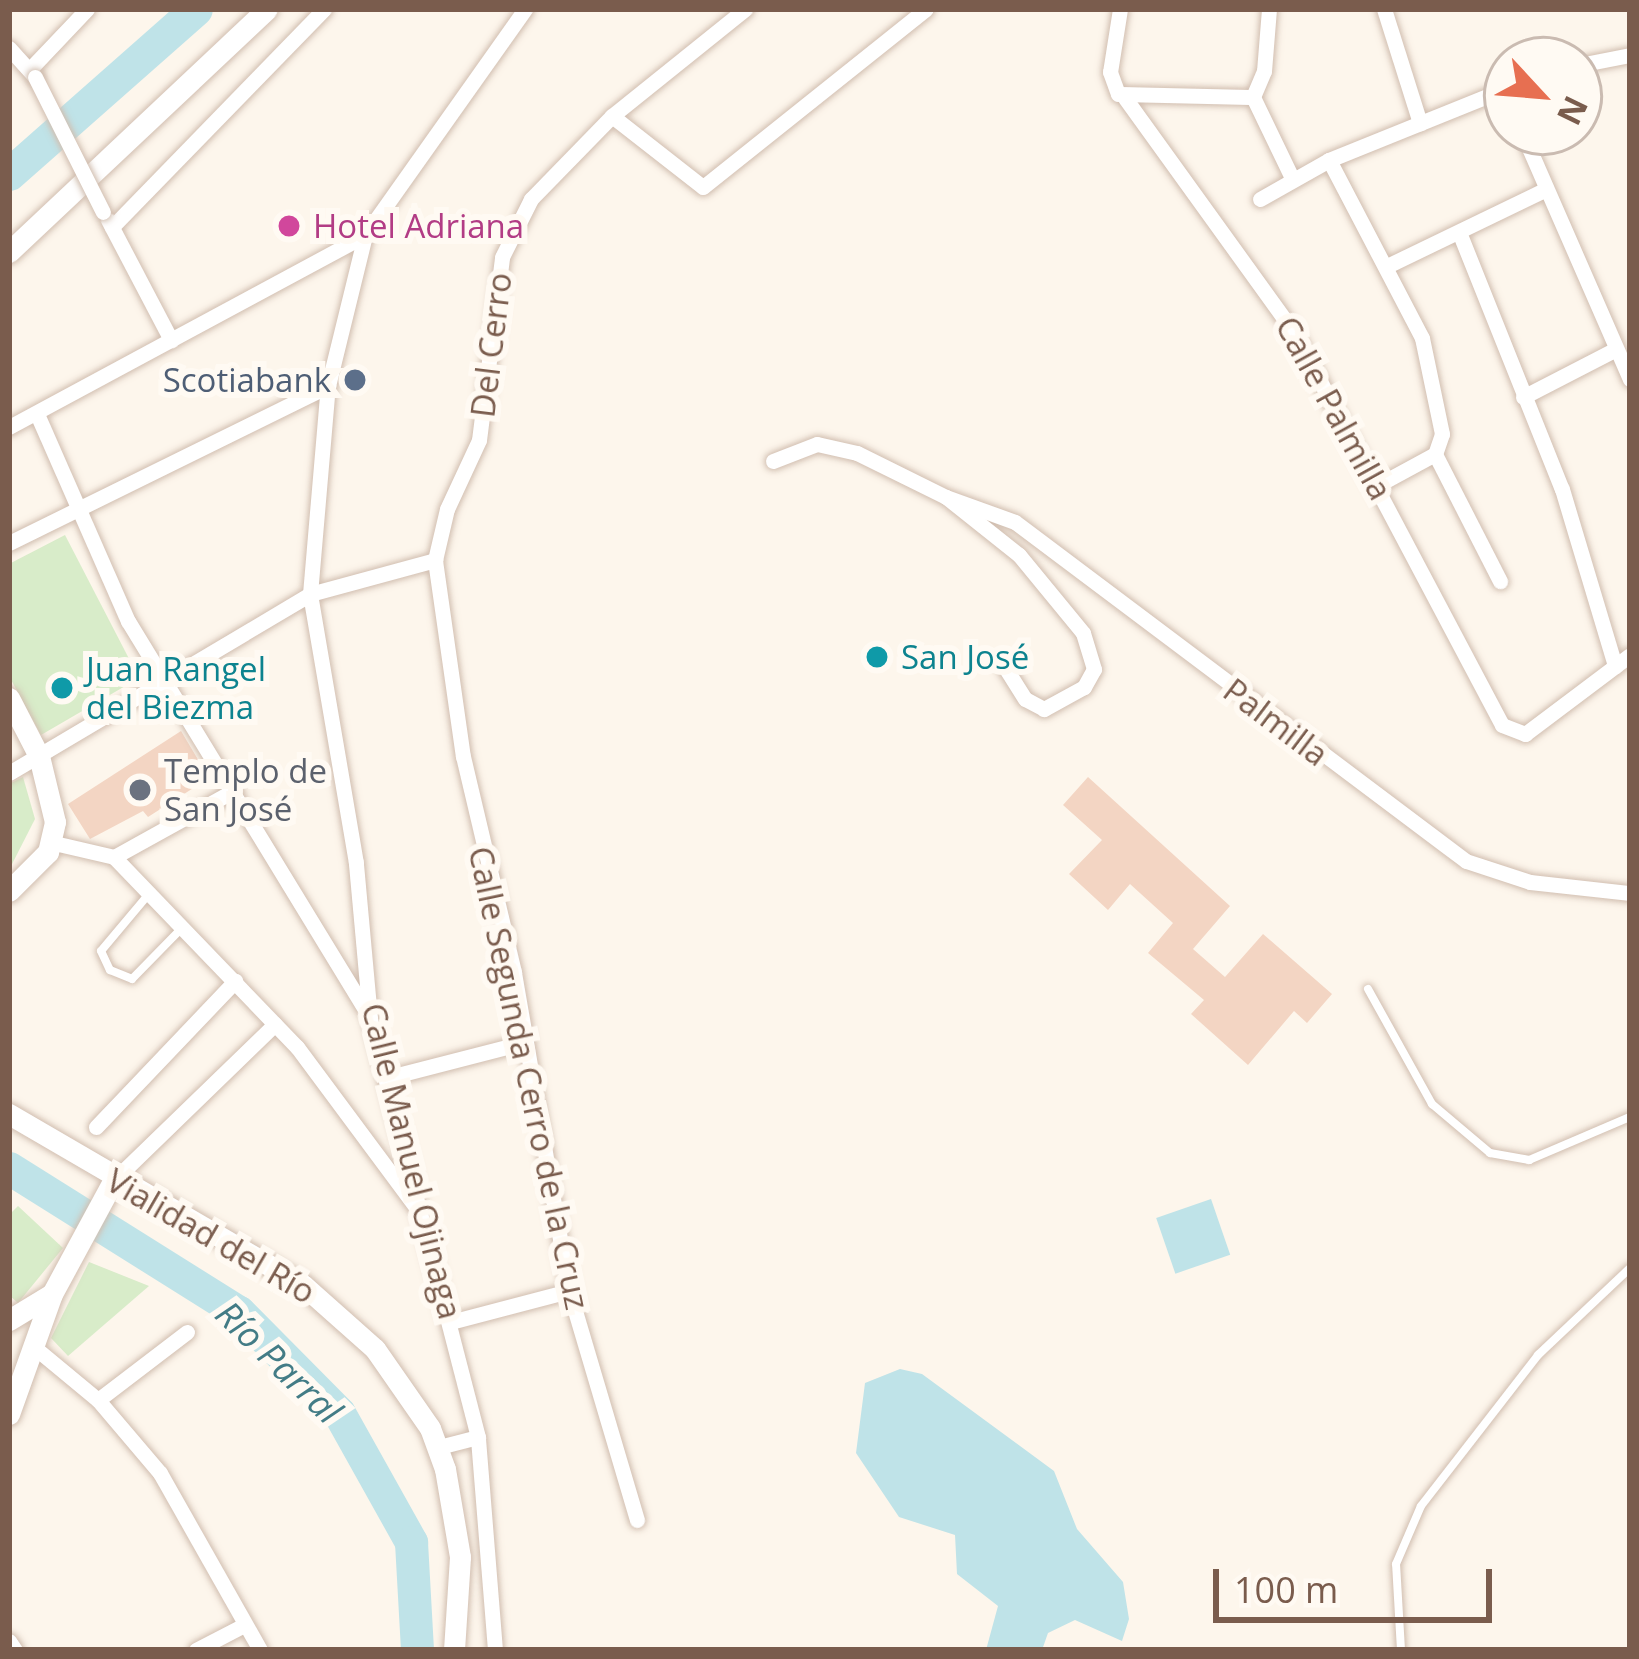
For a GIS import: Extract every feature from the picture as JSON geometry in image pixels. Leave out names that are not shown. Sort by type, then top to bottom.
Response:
[{"type":"main road","points":[[9,252],[267,9]]},
{"type":"main road","points":[[9,698],[38,756],[54,843],[9,891]]},
{"type":"main road","name":"Vialidad del Río","points":[[9,1114],[108,1191],[326,1300],[375,1348],[439,1447],[460,1557],[454,1650]]},
{"type":"main road","points":[[9,1414],[18,1376],[34,1347],[52,1294],[108,1191]]},
{"type":"main road","points":[[34,1347],[9,1323],[52,1294]]},
{"type":"street","points":[[32,73],[87,9]]},
{"type":"street","points":[[108,219],[325,9]]},
{"type":"street","points":[[9,428],[365,235],[524,9]]},
{"type":"street","name":"Del Cerro","points":[[435,560],[452,495],[475,458],[502,257],[531,200],[612,116],[745,9]]},
{"type":"street","points":[[612,116],[703,187],[926,9]]},
{"type":"street","points":[[1120,9],[1110,72],[1122,96],[1252,97]]},
{"type":"street","points":[[1252,97],[1264,71],[1269,9]]},
{"type":"street","points":[[1384,9],[1420,123]]},
{"type":"street","points":[[9,48],[32,73],[171,340]]},
{"type":"street","name":"Calle Palmilla","points":[[1122,96],[1261,280],[1378,485],[1502,725],[1515,734],[1534,729],[1616,667]]},
{"type":"street","points":[[1252,97],[1292,178]]},
{"type":"street","points":[[1260,199],[1329,160],[1483,100]]},
{"type":"street","points":[[1532,156],[1630,379]]},
{"type":"street","points":[[1329,160],[1422,338],[1442,434],[1435,454],[1378,485]]},
{"type":"street","points":[[1387,266],[1546,189]]},
{"type":"street","points":[[1459,232],[1562,490],[1616,667],[1630,656]]},
{"type":"street","name":"Calle Manuel Ojinaga","points":[[365,235],[328,386],[310,594],[356,863],[370,1018],[454,1321],[478,1437],[495,1650]]},
{"type":"street","points":[[1523,397],[1614,350]]},
{"type":"street","points":[[9,543],[328,386]]},
{"type":"street","points":[[37,414],[81,508],[110,586],[370,1018]]},
{"type":"street","points":[[773,460],[817,444],[836,446],[946,496],[1039,575],[1083,633],[1094,669],[1084,687],[1044,709],[1024,700],[1004,664]]},
{"type":"street","points":[[1435,454],[1500,581]]},
{"type":"street","name":"Palmilla","points":[[946,496],[1015,522],[1466,861],[1530,882],[1630,893]]},
{"type":"street","points":[[9,773],[310,594],[435,560]]},
{"type":"street","name":"Calle Segunda Cerro de la Cruz","points":[[435,560],[463,757],[514,972],[522,1043],[569,1291],[637,1520]]},
{"type":"street","points":[[114,857],[235,790]]},
{"type":"street","points":[[54,843],[114,857],[275,1024],[421,1214]]},
{"type":"street","points":[[96,1127],[235,981]]},
{"type":"street","points":[[108,1191],[275,1024]]},
{"type":"street","points":[[390,1077],[522,1043]]},
{"type":"street","points":[[454,1321],[569,1291]]},
{"type":"street","points":[[98,1400],[187,1332]]},
{"type":"street","points":[[34,1347],[98,1400],[169,1487],[260,1650]]},
{"type":"street","points":[[439,1447],[478,1437]]},
{"type":"street","points":[[196,1650],[244,1624]]},
{"type":"street","points":[[9,1641],[15,1650]]},
{"type":"lane","points":[[148,894],[100,950],[110,970],[132,979],[182,928]]},
{"type":"lane","points":[[1368,989],[1432,1104],[1490,1153],[1528,1160],[1630,1117]]},
{"type":"lane","points":[[1401,1650],[1396,1564],[1421,1506],[1526,1370],[1630,1268]]},
{"type":"green space","points":[[65,535],[139,678],[41,735],[9,676],[9,564]]},
{"type":"green space","points":[[23,777],[35,819],[9,870],[9,784]]},
{"type":"green space","points":[[18,1206],[63,1248],[18,1303],[9,1295],[9,1215]]},
{"type":"green space","points":[[89,1262],[149,1286],[68,1356],[51,1338]]},
{"type":"water","points":[[1211,1199],[1230,1255],[1175,1274],[1156,1218]]},
{"type":"water","points":[[900,1369],[922,1374],[1054,1471],[1077,1529],[1123,1582],[1129,1619],[1122,1641],[1075,1620],[1048,1633],[1042,1650],[986,1650],[998,1606],[957,1574],[955,1535],[899,1517],[856,1453],[865,1383]]},
{"type":"building","name":"Templo de San José","points":[[181,731],[209,778],[148,817],[143,811],[90,839],[68,804]]},
{"type":"building","points":[[1088,777],[1230,906],[1193,949],[1225,977],[1263,934],[1332,994],[1307,1023],[1294,1011],[1248,1065],[1191,1014],[1204,1000],[1148,953],[1173,923],[1130,884],[1108,910],[1069,874],[1102,840],[1063,805]]},
{"type":"waterway","name":"Río Parral","points":[[9,174],[196,9]]},
{"type":"waterway","name":"Río Parral","points":[[9,1168],[239,1312],[339,1413],[411,1542],[417,1650]]},
{"type":"place","name":"Hotel Adriana","points":[[289,226]]},
{"type":"place","name":"Scotiabank","points":[[355,380]]},
{"type":"place","name":"San José","points":[[877,657]]},
{"type":"place","name":"Juan Rangel del Biezma","points":[[62,688]]},
{"type":"place","name":"Templo de San José","points":[[140,790]]}]
